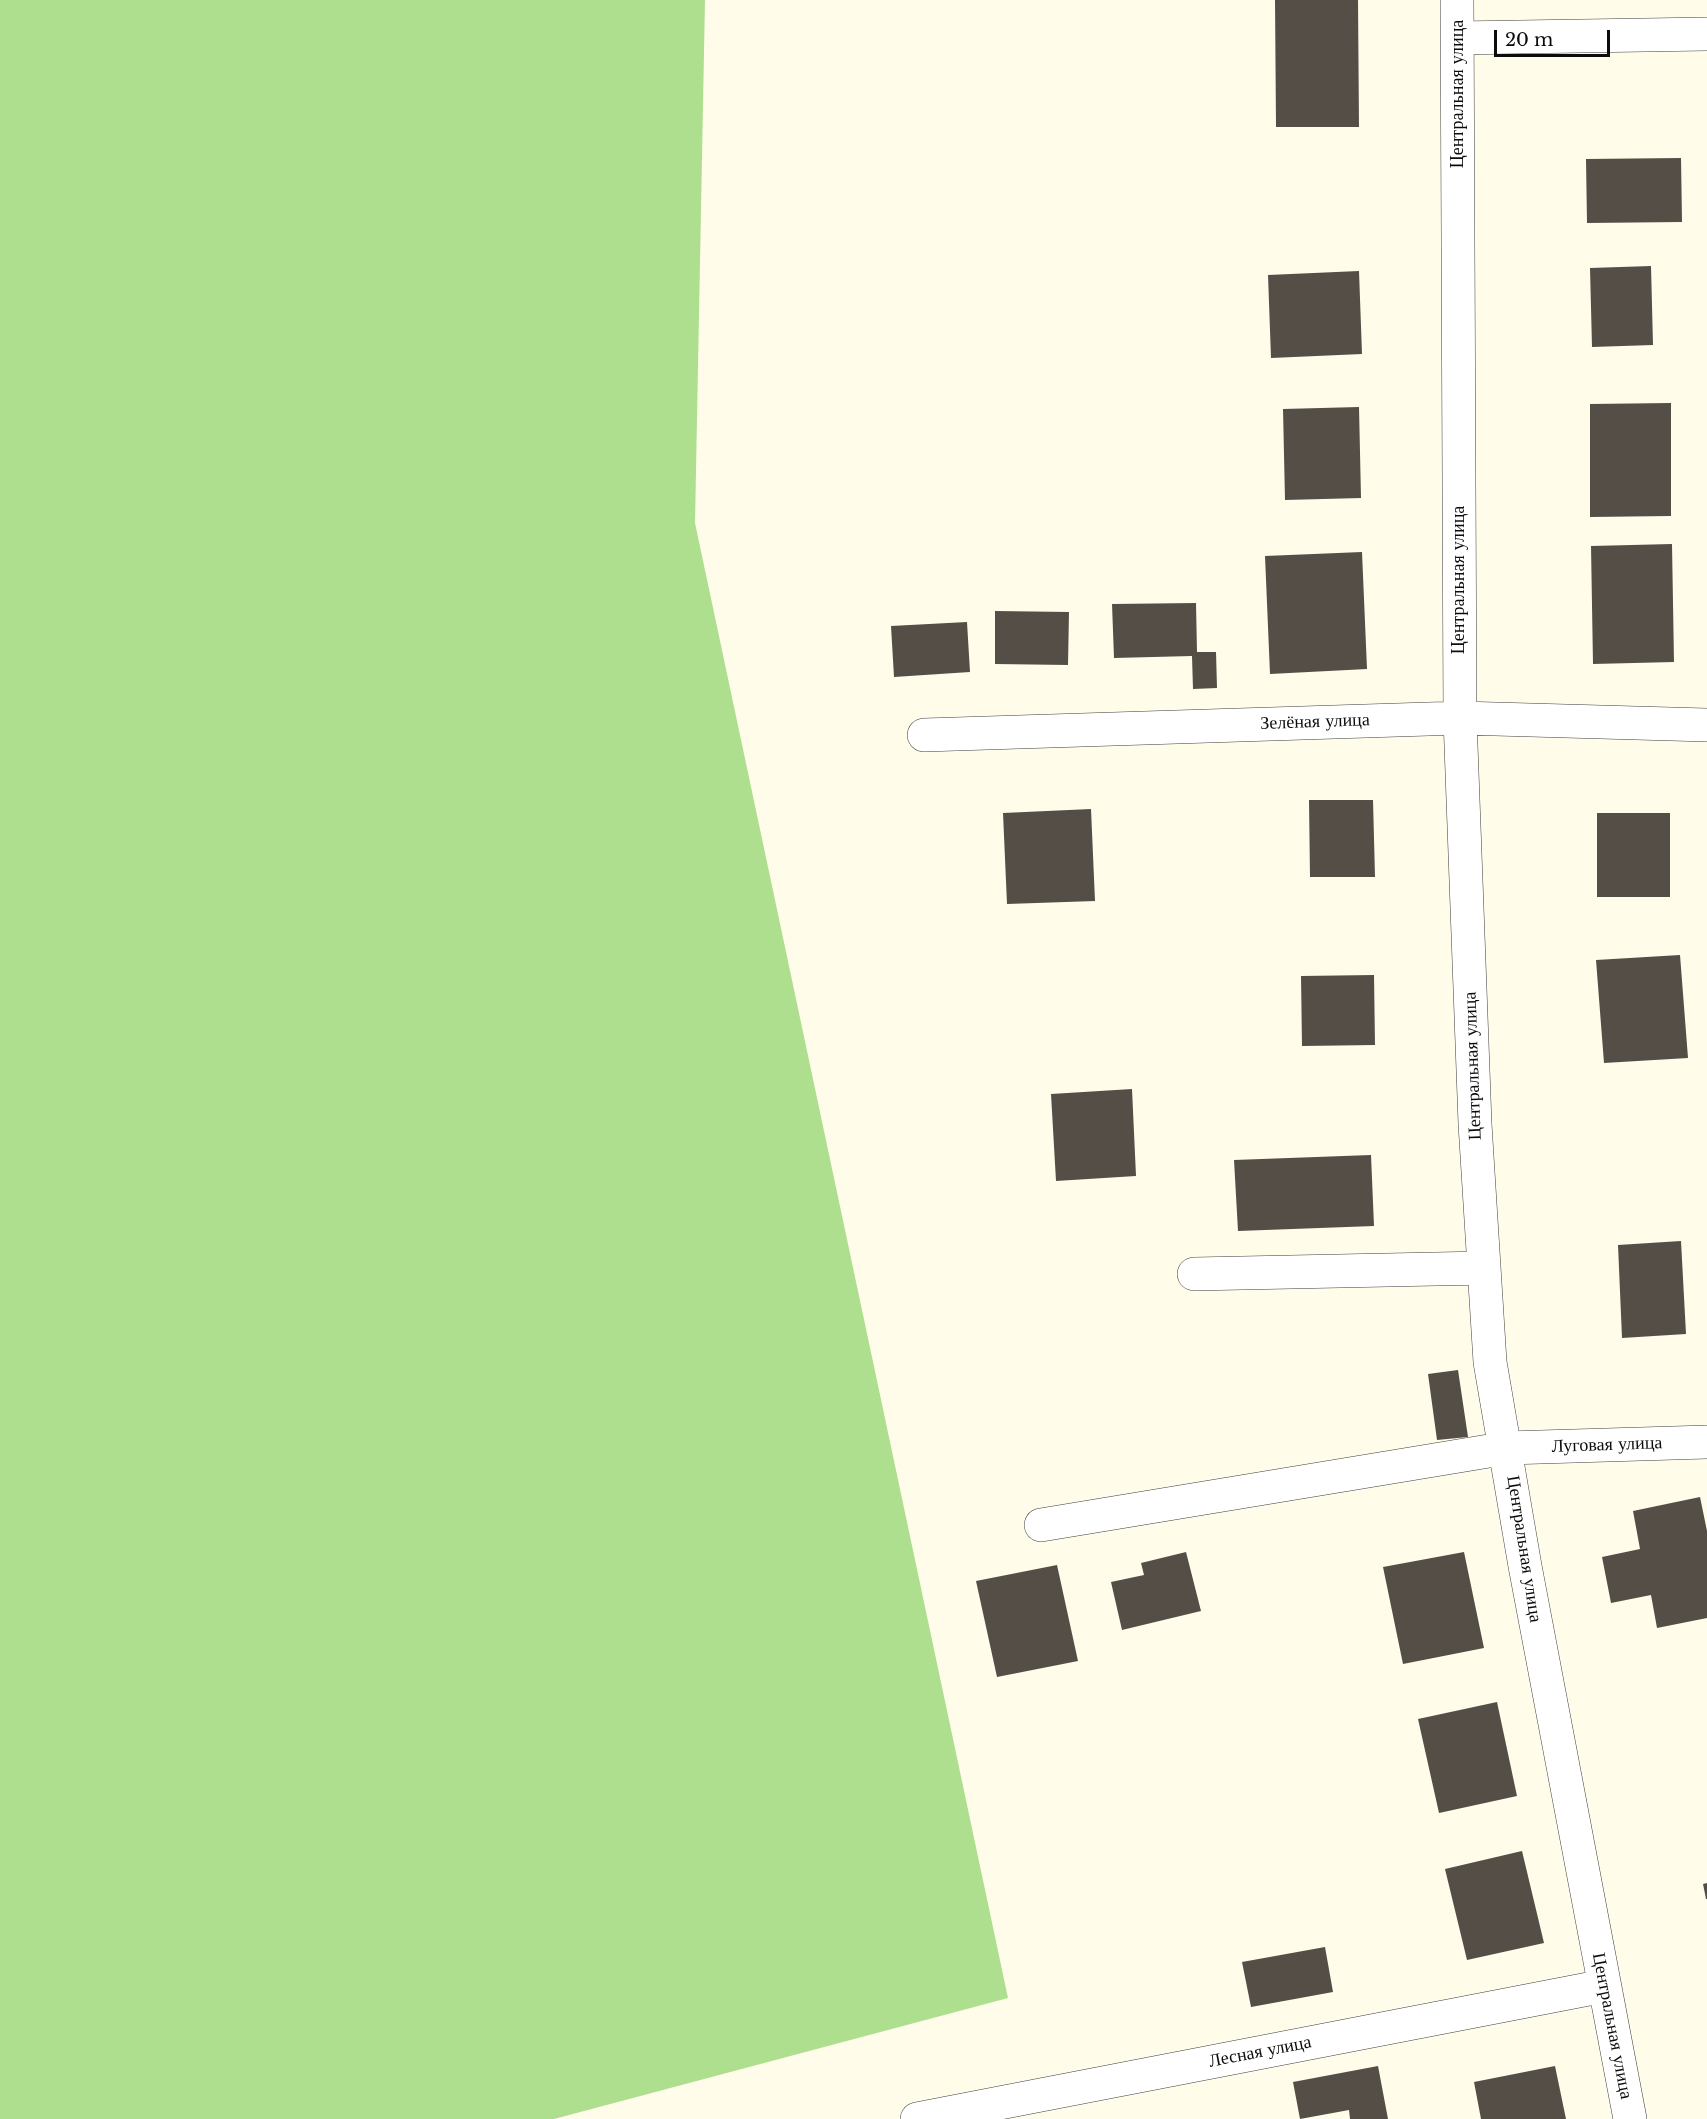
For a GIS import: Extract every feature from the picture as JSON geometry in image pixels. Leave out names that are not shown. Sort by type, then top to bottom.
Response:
[{"type":"street","name":"Центральная улица","points":[[1457,0],[1460,717],[1475,1124],[1491,1362],[1525,1566],[1630,2119]]},
{"type":"street","points":[[1457,38],[1707,34]]},
{"type":"street","name":"Зелёная улица","points":[[924,735],[1460,717],[1707,725]]},
{"type":"street","points":[[1194,1274],[1484,1268]]},
{"type":"street","name":"Луговая улица","points":[[1041,1525],[1507,1448],[1707,1442]]},
{"type":"street","name":"Лесная улица","points":[[916,2119],[1604,1986]]},
{"type":"green space","points":[[0,0],[705,0],[695,523],[1008,1998],[554,2119],[0,2119]]},
{"type":"building","points":[[1275,0],[1358,0],[1359,127],[1276,127]]},
{"type":"building","points":[[1681,158],[1682,222],[1587,223],[1586,159]]},
{"type":"building","points":[[1651,266],[1653,345],[1592,347],[1590,268]]},
{"type":"building","points":[[1359,271],[1362,354],[1271,358],[1268,275]]},
{"type":"building","points":[[1671,403],[1671,516],[1590,517],[1590,404]]},
{"type":"building","points":[[1359,407],[1361,498],[1285,500],[1283,409]]},
{"type":"building","points":[[1672,544],[1674,662],[1593,664],[1591,546]]},
{"type":"building","points":[[1362,552],[1367,669],[1270,674],[1265,556]]},
{"type":"building","points":[[1196,603],[1197,652],[1216,652],[1217,688],[1193,689],[1192,656],[1114,658],[1112,604]]},
{"type":"building","points":[[995,611],[1069,612],[1068,665],[995,664]]},
{"type":"building","points":[[967,622],[970,672],[894,677],[891,626]]},
{"type":"building","points":[[1309,800],[1373,800],[1375,877],[1310,877]]},
{"type":"building","points":[[1091,809],[1095,901],[1007,904],[1003,813]]},
{"type":"building","points":[[1597,813],[1670,813],[1670,897],[1597,897]]},
{"type":"building","points":[[1680,955],[1688,1058],[1604,1063],[1596,960]]},
{"type":"building","points":[[1374,975],[1375,1045],[1302,1046],[1301,976]]},
{"type":"building","points":[[1132,1089],[1136,1176],[1056,1181],[1051,1094]]},
{"type":"building","points":[[1371,1155],[1374,1226],[1238,1231],[1234,1160]]},
{"type":"building","points":[[1681,1241],[1686,1334],[1622,1338],[1618,1245]]},
{"type":"building","points":[[1458,1370],[1468,1437],[1437,1440],[1428,1374]]},
{"type":"building","points":[[1700,1497],[1707,1531],[1707,1618],[1657,1628],[1651,1595],[1611,1603],[1602,1557],[1640,1549],[1633,1511]]},
{"type":"building","points":[[1186,1552],[1201,1611],[1122,1630],[1111,1582],[1144,1575],[1141,1563]]},
{"type":"building","points":[[1464,1552],[1484,1648],[1403,1664],[1383,1567]]},
{"type":"building","points":[[1057,1565],[1078,1661],[997,1677],[976,1581]]},
{"type":"building","points":[[1497,1702],[1517,1796],[1439,1813],[1418,1719]]},
{"type":"building","points":[[1522,1851],[1544,1943],[1467,1960],[1445,1869]]},
{"type":"building","points":[[1707,1883],[1707,1899],[1706,1899],[1703,1884]]},
{"type":"building","points":[[1325,1947],[1333,1992],[1251,2007],[1242,1962]]},
{"type":"building","points":[[1378,2066],[1388,2119],[1350,2119],[1349,2110],[1300,2119],[1293,2082]]},
{"type":"building","points":[[1555,2066],[1566,2119],[1481,2119],[1474,2082]]}]
